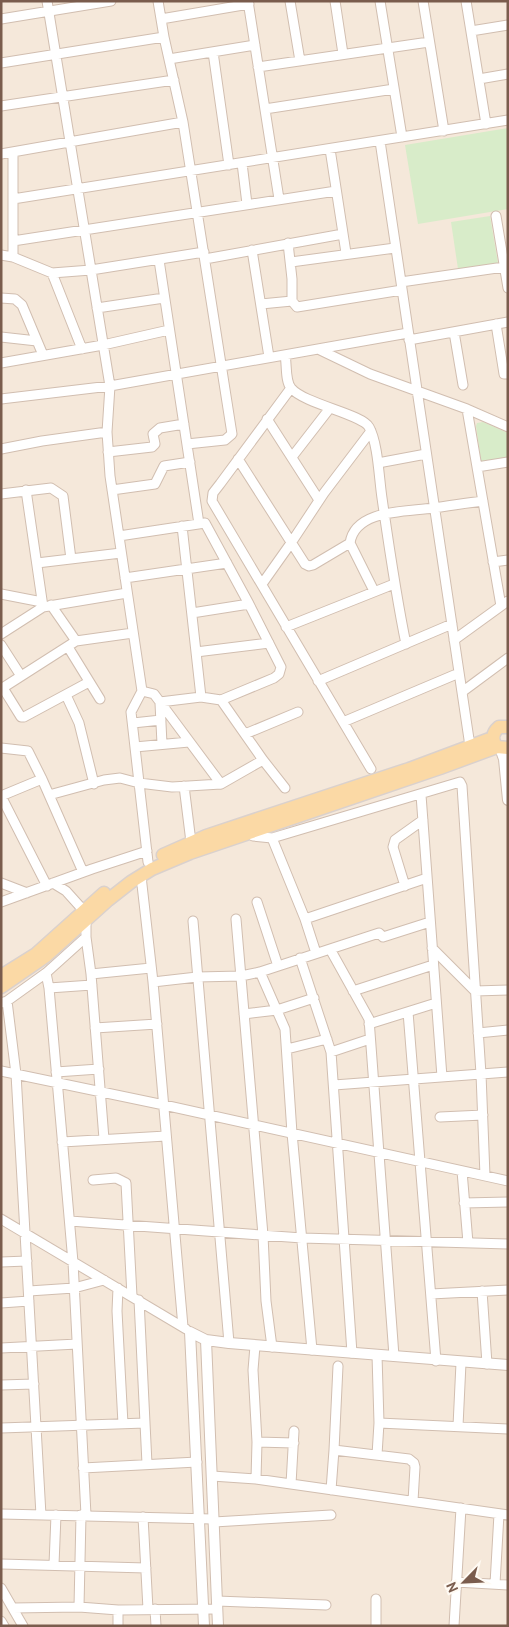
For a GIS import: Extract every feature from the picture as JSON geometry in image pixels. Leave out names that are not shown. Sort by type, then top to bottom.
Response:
[{"type":"main road","points":[[499,745],[493,734],[498,727],[508,727]]},
{"type":"main road","points":[[1,987],[46,956],[147,856],[409,769],[470,746],[499,745]]},
{"type":"main road","points":[[1,976],[36,954],[141,876],[178,857],[432,771],[499,745]]},
{"type":"street","points":[[1,902],[83,872],[147,856],[131,712],[142,691],[108,452],[107,432],[110,386],[47,1]]},
{"type":"street","points":[[158,1],[192,171],[220,366],[232,434],[225,440],[187,444]]},
{"type":"street","points":[[290,1],[300,61]]},
{"type":"street","points":[[335,1],[343,54]]},
{"type":"street","points":[[380,1],[402,137]]},
{"type":"street","points":[[423,1],[444,130]]},
{"type":"street","points":[[466,1],[486,124]]},
{"type":"street","points":[[1,19],[105,2]]},
{"type":"street","points":[[161,18],[205,6],[248,2],[279,199]]},
{"type":"street","points":[[471,31],[508,25]]},
{"type":"street","points":[[1,63],[164,37]]},
{"type":"street","points":[[258,67],[429,42]]},
{"type":"street","points":[[169,59],[255,46]]},
{"type":"street","points":[[214,52],[229,165]]},
{"type":"street","points":[[478,79],[508,74]]},
{"type":"street","points":[[1,106],[174,80]]},
{"type":"street","points":[[265,109],[394,89]]},
{"type":"street","points":[[13,199],[508,120]]},
{"type":"street","points":[[1,154],[183,122]]},
{"type":"street","points":[[380,141],[470,746]]},
{"type":"street","points":[[330,149],[346,253]]},
{"type":"street","points":[[13,152],[13,257]]},
{"type":"street","points":[[242,163],[247,204]]},
{"type":"street","points":[[13,241],[336,191]]},
{"type":"street","points":[[496,216],[508,288]]},
{"type":"street","points":[[1,255],[13,257],[52,272],[90,270],[252,250],[343,234]]},
{"type":"street","points":[[288,243],[293,291],[292,301],[300,308],[401,286],[504,267]]},
{"type":"street","points":[[290,262],[346,253],[395,248]]},
{"type":"street","points":[[252,250],[269,358]]},
{"type":"street","points":[[159,260],[199,524]]},
{"type":"street","points":[[52,272],[82,349]]},
{"type":"street","points":[[1,298],[15,299],[22,305],[43,355]]},
{"type":"street","points":[[97,308],[164,298]]},
{"type":"street","points":[[261,304],[292,301]]},
{"type":"street","points":[[1,399],[110,386],[286,354],[409,336],[454,332],[508,322]]},
{"type":"street","points":[[496,324],[504,374],[508,374]]},
{"type":"street","points":[[1,363],[103,345],[169,330]]},
{"type":"street","points":[[454,332],[463,385]]},
{"type":"street","points":[[1,337],[37,341]]},
{"type":"street","points":[[318,349],[370,374],[467,409],[508,427]]},
{"type":"street","points":[[286,354],[291,388],[305,397],[365,422],[371,431],[378,463],[394,584],[406,644]]},
{"type":"street","points":[[291,388],[212,497],[214,505],[371,769]]},
{"type":"street","points":[[292,456],[330,408]]},
{"type":"street","points":[[454,640],[504,604],[493,562],[467,409]]},
{"type":"street","points":[[268,419],[319,500]]},
{"type":"street","points":[[108,452],[152,447],[155,444],[152,434],[156,430],[184,424]]},
{"type":"street","points":[[262,584],[319,500],[371,431]]},
{"type":"street","points":[[1,449],[107,432]]},
{"type":"street","points":[[378,463],[426,454]]},
{"type":"street","points":[[238,459],[305,564],[309,566],[350,543]]},
{"type":"street","points":[[112,490],[155,484],[164,466],[190,462]]},
{"type":"street","points":[[477,467],[508,462]]},
{"type":"street","points":[[1,494],[51,488],[63,496],[71,559]]},
{"type":"street","points":[[26,490],[37,563],[46,605],[72,644],[100,699]]},
{"type":"street","points":[[374,591],[350,543],[353,532],[360,525],[384,514],[483,501]]},
{"type":"street","points":[[119,536],[205,523],[281,668],[279,674],[221,700],[201,697],[160,702]]},
{"type":"street","points":[[182,526],[201,697]]},
{"type":"street","points":[[37,563],[121,553]]},
{"type":"street","points":[[493,562],[508,560]]},
{"type":"street","points":[[125,578],[227,562]]},
{"type":"street","points":[[286,628],[394,584]]},
{"type":"street","points":[[1,594],[46,605],[127,593]]},
{"type":"street","points":[[192,613],[249,604]]},
{"type":"street","points":[[1,634],[46,605]]},
{"type":"street","points":[[318,680],[452,624]]},
{"type":"street","points":[[90,682],[29,714],[21,716],[2,688],[72,644],[133,633]]},
{"type":"street","points":[[1,644],[21,676]]},
{"type":"street","points":[[196,652],[269,644]]},
{"type":"street","points":[[462,692],[508,658]]},
{"type":"street","points":[[343,722],[459,673]]},
{"type":"street","points":[[142,691],[154,694],[221,784]]},
{"type":"street","points":[[66,695],[78,723],[94,784]]},
{"type":"street","points":[[221,700],[285,788]]},
{"type":"street","points":[[160,702],[162,744]]},
{"type":"street","points":[[245,734],[298,712]]},
{"type":"street","points":[[132,724],[161,720]]},
{"type":"street","points":[[135,747],[189,742]]},
{"type":"street","points":[[499,745],[504,759],[508,800]]},
{"type":"street","points":[[1,748],[28,751],[83,872]]},
{"type":"street","points":[[49,795],[104,780],[120,778],[139,783],[172,787],[221,784],[263,760]]},
{"type":"street","points":[[42,779],[1,796],[50,884],[66,891],[85,916],[104,1140]]},
{"type":"street","points":[[250,832],[253,836],[272,838],[460,782],[462,786],[481,1074],[485,1176]]},
{"type":"street","points":[[184,786],[191,842]]},
{"type":"street","points":[[421,795],[442,1077]]},
{"type":"street","points":[[405,886],[393,843],[423,820]]},
{"type":"street","points":[[272,838],[305,919],[316,953]]},
{"type":"street","points":[[141,876],[157,1024],[173,1229],[186,1330],[197,1462],[204,1626]]},
{"type":"street","points":[[305,919],[427,878]]},
{"type":"street","points":[[1,882],[28,893]]},
{"type":"street","points":[[257,902],[278,966]]},
{"type":"street","points":[[236,920],[266,1302],[272,1348]]},
{"type":"street","points":[[193,921],[229,1343]]},
{"type":"street","points":[[153,982],[197,977],[241,976],[260,972],[379,933],[383,937],[430,922]]},
{"type":"street","points":[[40,1514],[16,1074],[4,1002],[46,973],[86,937]]},
{"type":"street","points":[[432,948],[475,991],[508,990]]},
{"type":"street","points":[[330,949],[369,1019],[394,1356]]},
{"type":"street","points":[[300,958],[332,1052],[352,1353]]},
{"type":"street","points":[[354,991],[434,964]]},
{"type":"street","points":[[91,974],[151,968]]},
{"type":"street","points":[[260,972],[286,1029],[292,1133],[312,1350]]},
{"type":"street","points":[[46,973],[49,988],[73,1262],[83,1468],[79,1607]]},
{"type":"street","points":[[49,988],[92,985]]},
{"type":"street","points":[[244,1014],[277,1010],[314,998]]},
{"type":"street","points":[[369,1024],[436,1004]]},
{"type":"street","points":[[408,1012],[436,1361]]},
{"type":"street","points":[[95,1028],[157,1024]]},
{"type":"street","points":[[478,1033],[508,1030]]},
{"type":"street","points":[[287,1049],[327,1039]]},
{"type":"street","points":[[332,1052],[370,1039]]},
{"type":"street","points":[[56,1072],[99,1069]]},
{"type":"street","points":[[1,1071],[164,1104],[508,1181]]},
{"type":"street","points":[[334,1085],[508,1072]]},
{"type":"street","points":[[440,1117],[483,1115]]},
{"type":"street","points":[[62,1142],[166,1136]]},
{"type":"street","points":[[462,1171],[468,1243]]},
{"type":"street","points":[[93,1180],[116,1178],[126,1183],[148,1464]]},
{"type":"street","points":[[464,1203],[508,1202]]},
{"type":"street","points":[[1,1219],[136,1298],[186,1330],[206,1340],[272,1348],[508,1366]]},
{"type":"street","points":[[70,1221],[302,1238],[508,1244]]},
{"type":"street","points":[[1,1262],[27,1261]]},
{"type":"street","points":[[29,1290],[74,1288],[104,1280]]},
{"type":"street","points":[[118,1288],[117,1311],[123,1424]]},
{"type":"street","points":[[431,1294],[508,1290]]},
{"type":"street","points":[[482,1291],[487,1364]]},
{"type":"street","points":[[1,1303],[29,1301]]},
{"type":"street","points":[[206,1340],[218,1626]]},
{"type":"street","points":[[1,1348],[32,1348],[77,1344]]},
{"type":"street","points":[[255,1346],[253,1370],[257,1442],[256,1480]]},
{"type":"street","points":[[377,1355],[379,1423],[377,1456]]},
{"type":"street","points":[[458,1426],[461,1363]]},
{"type":"street","points":[[331,1490],[338,1366]]},
{"type":"street","points":[[1,1385],[34,1384]]},
{"type":"street","points":[[1,1428],[145,1423]]},
{"type":"street","points":[[379,1423],[508,1429]]},
{"type":"street","points":[[291,1484],[294,1431]]},
{"type":"street","points":[[257,1442],[294,1443]]},
{"type":"street","points":[[334,1450],[409,1459],[414,1463],[415,1467],[413,1501]]},
{"type":"street","points":[[83,1468],[197,1462]]},
{"type":"street","points":[[212,1476],[291,1484],[504,1514],[495,1584]]},
{"type":"street","points":[[454,1626],[461,1508]]},
{"type":"street","points":[[1,1514],[143,1516],[213,1520],[331,1515]]},
{"type":"street","points":[[54,1565],[56,1515]]},
{"type":"street","points":[[143,1516],[146,1568],[156,1626]]},
{"type":"street","points":[[1,1564],[146,1568]]},
{"type":"street","points":[[456,1582],[508,1585]]},
{"type":"street","points":[[1,1588],[23,1626]]},
{"type":"street","points":[[376,1599],[376,1626]]},
{"type":"street","points":[[13,1608],[79,1607],[118,1610],[202,1609],[217,1605],[326,1605]]},
{"type":"street","points":[[118,1610],[118,1626]]},
{"type":"street","points":[[1,1620],[4,1626]]},
{"type":"shaded area","points":[[1,1],[508,1],[508,1626],[1,1626]]},
{"type":"green space","points":[[508,128],[508,209],[418,224],[405,145]]},
{"type":"green space","points":[[490,216],[498,263],[458,269],[451,222]]},
{"type":"green space","points":[[483,422],[508,433],[508,457],[481,461],[476,426],[477,423]]}]
